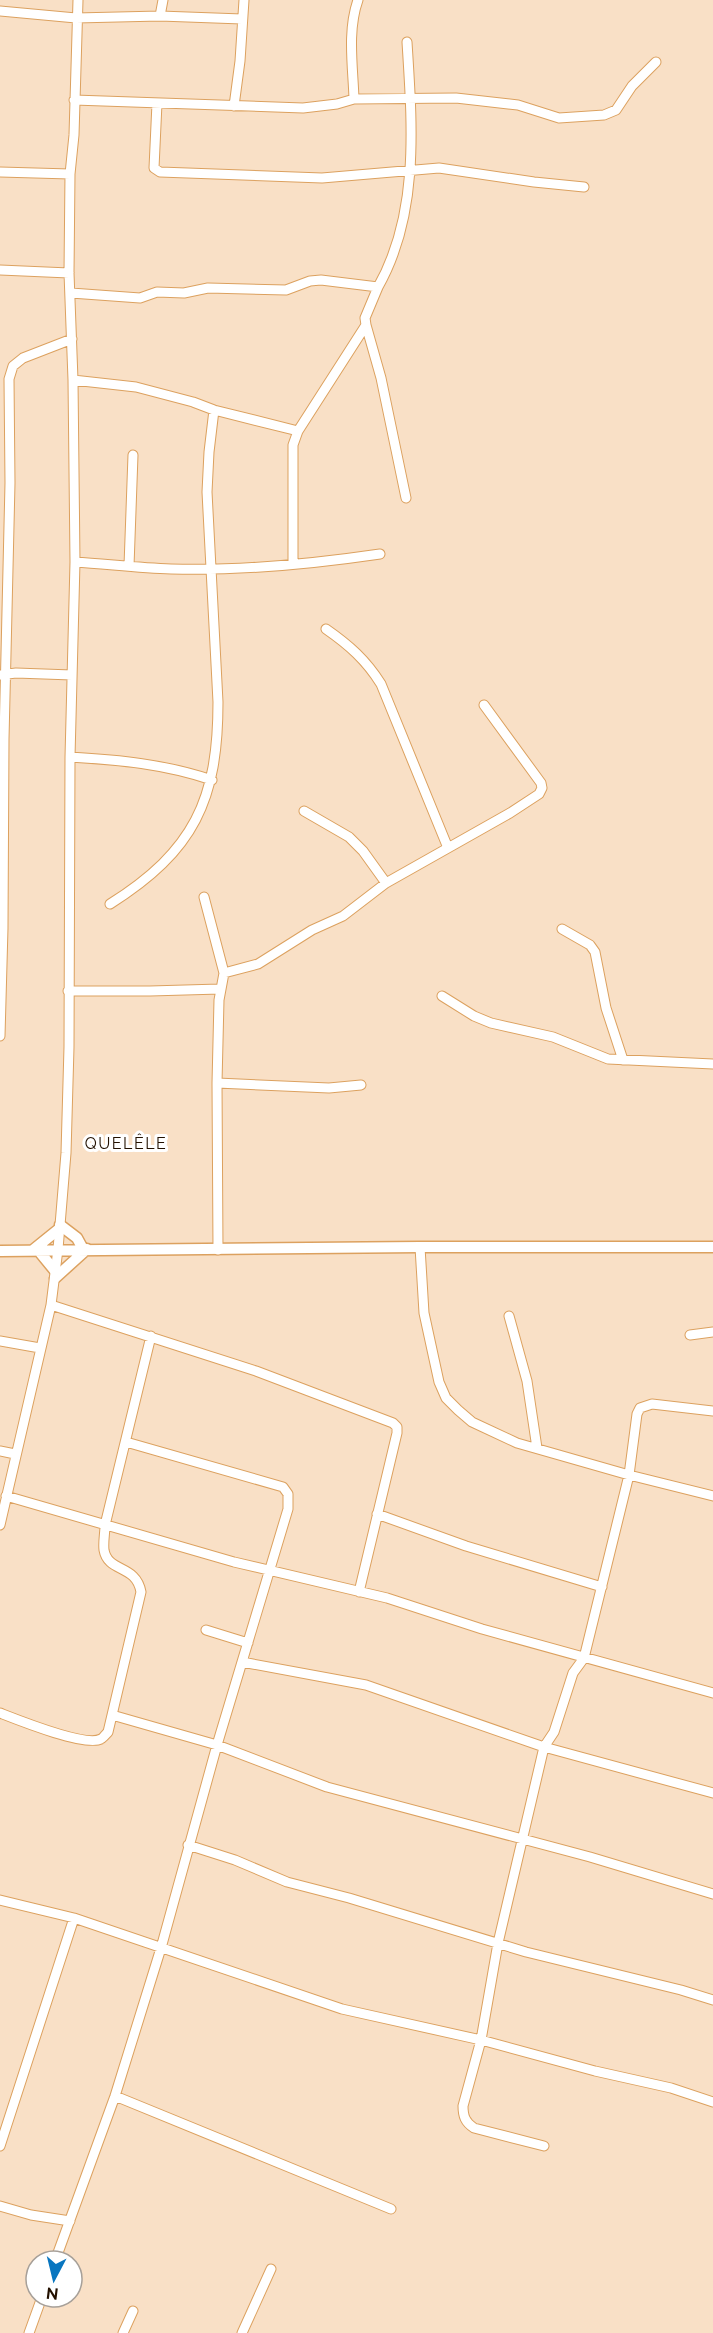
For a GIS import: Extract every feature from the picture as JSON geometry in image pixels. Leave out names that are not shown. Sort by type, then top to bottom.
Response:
[{"type":"main road","points":[[35,1250],[60,1227],[72,1234],[85,1249]]},
{"type":"main road","points":[[0,1251],[713,1247]]},
{"type":"main road","points":[[35,1250],[56,1275],[85,1249]]},
{"type":"street","points":[[0,1525],[51,1305],[56,1275],[66,1141],[69,1047],[70,757],[75,562],[69,273],[70,174],[74,135],[78,0]]},
{"type":"street","points":[[160,16],[163,0]]},
{"type":"street","points":[[234,106],[244,0]]},
{"type":"street","points":[[354,99],[351,38],[354,10],[358,0]]},
{"type":"street","points":[[0,11],[76,18],[160,16],[242,19]]},
{"type":"street","points":[[406,498],[381,378],[365,318],[393,257],[411,170],[407,42]]},
{"type":"street","points":[[74,100],[321,107],[354,99],[456,98],[493,101],[559,118],[604,115],[616,110],[632,86],[656,62]]},
{"type":"street","points":[[157,103],[154,168],[160,172],[322,178],[429,168],[455,169],[534,182],[584,187]]},
{"type":"street","points":[[0,172],[70,174]]},
{"type":"street","points":[[0,270],[69,273]]},
{"type":"street","points":[[71,293],[140,298],[157,292],[184,293],[208,288],[286,290],[321,280],[378,287]]},
{"type":"street","points":[[293,564],[293,445],[298,432],[366,325]]},
{"type":"street","points":[[0,1036],[3,675],[9,379],[14,366],[23,358],[72,339]]},
{"type":"street","points":[[73,380],[136,387],[298,432]]},
{"type":"street","points":[[110,904],[155,872],[176,850],[189,833],[212,780],[218,722],[213,569],[207,492],[208,452],[214,410]]},
{"type":"street","points":[[129,566],[133,456]]},
{"type":"street","points":[[75,562],[213,569],[335,561],[380,554]]},
{"type":"street","points":[[326,628],[353,647],[381,684],[448,848]]},
{"type":"street","points":[[3,675],[72,675]]},
{"type":"street","points":[[224,973],[271,958],[312,930],[344,916],[386,883],[510,813],[541,791],[541,783],[484,705]]},
{"type":"street","points":[[70,757],[126,760],[188,772],[212,780]]},
{"type":"street","points":[[304,812],[349,837],[363,851],[386,883]]},
{"type":"street","points":[[204,897],[224,973],[220,989],[217,1083],[218,1250]]},
{"type":"street","points":[[562,929],[590,945],[595,952],[606,1008],[623,1060]]},
{"type":"street","points":[[68,991],[150,992],[220,989]]},
{"type":"street","points":[[442,996],[474,1016],[491,1023],[554,1037],[596,1055],[623,1060],[713,1064]]},
{"type":"street","points":[[217,1083],[329,1088],[361,1085]]},
{"type":"street","points":[[420,1247],[424,1313],[439,1382],[446,1398],[472,1422],[503,1438],[629,1475],[713,1496]]},
{"type":"street","points":[[51,1305],[256,1371],[393,1423],[397,1427],[397,1433],[359,1592]]},
{"type":"street","points":[[509,1316],[527,1381],[537,1448]]},
{"type":"street","points":[[690,1335],[713,1332]]},
{"type":"street","points":[[0,1713],[34,1727],[91,1741],[102,1739],[108,1732],[141,1592],[139,1581],[132,1574],[117,1567],[107,1558],[104,1549],[105,1525],[152,1336]]},
{"type":"street","points":[[0,1341],[40,1348]]},
{"type":"street","points":[[544,2146],[481,2130],[467,2123],[463,2116],[463,2106],[481,2040],[498,1943],[521,1839],[544,1747],[554,1732],[573,1673],[584,1658],[629,1475],[637,1414],[640,1408],[652,1404],[713,1411]]},
{"type":"street","points":[[60,2249],[115,2096],[161,1948],[188,1845],[288,1509],[288,1494],[283,1486],[126,1442]]},
{"type":"street","points":[[0,1450],[15,1454]]},
{"type":"street","points":[[6,1496],[269,1570],[359,1592],[713,1693]]},
{"type":"street","points":[[377,1514],[466,1546],[602,1587]]},
{"type":"street","points":[[206,1630],[248,1643]]},
{"type":"street","points":[[242,1662],[366,1685],[544,1747],[713,1793]]},
{"type":"street","points":[[112,1715],[217,1745],[327,1787],[713,1894]]},
{"type":"street","points":[[188,1845],[235,1860],[286,1882],[359,1901],[498,1943],[713,2000]]},
{"type":"street","points":[[0,1900],[75,1918],[342,2010],[481,2040],[671,2088],[713,2102]]},
{"type":"street","points":[[0,2146],[75,1918]]},
{"type":"street","points":[[115,2096],[391,2209]]},
{"type":"street","points":[[0,2206],[31,2215],[70,2221]]},
{"type":"street","points":[[242,2333],[272,2269]]},
{"type":"street","points":[[29,2333],[38,2309]]},
{"type":"street","points":[[123,2333],[133,2311]]},
{"type":"district","name":"QUELÊLE","points":[[126,1143]]}]
